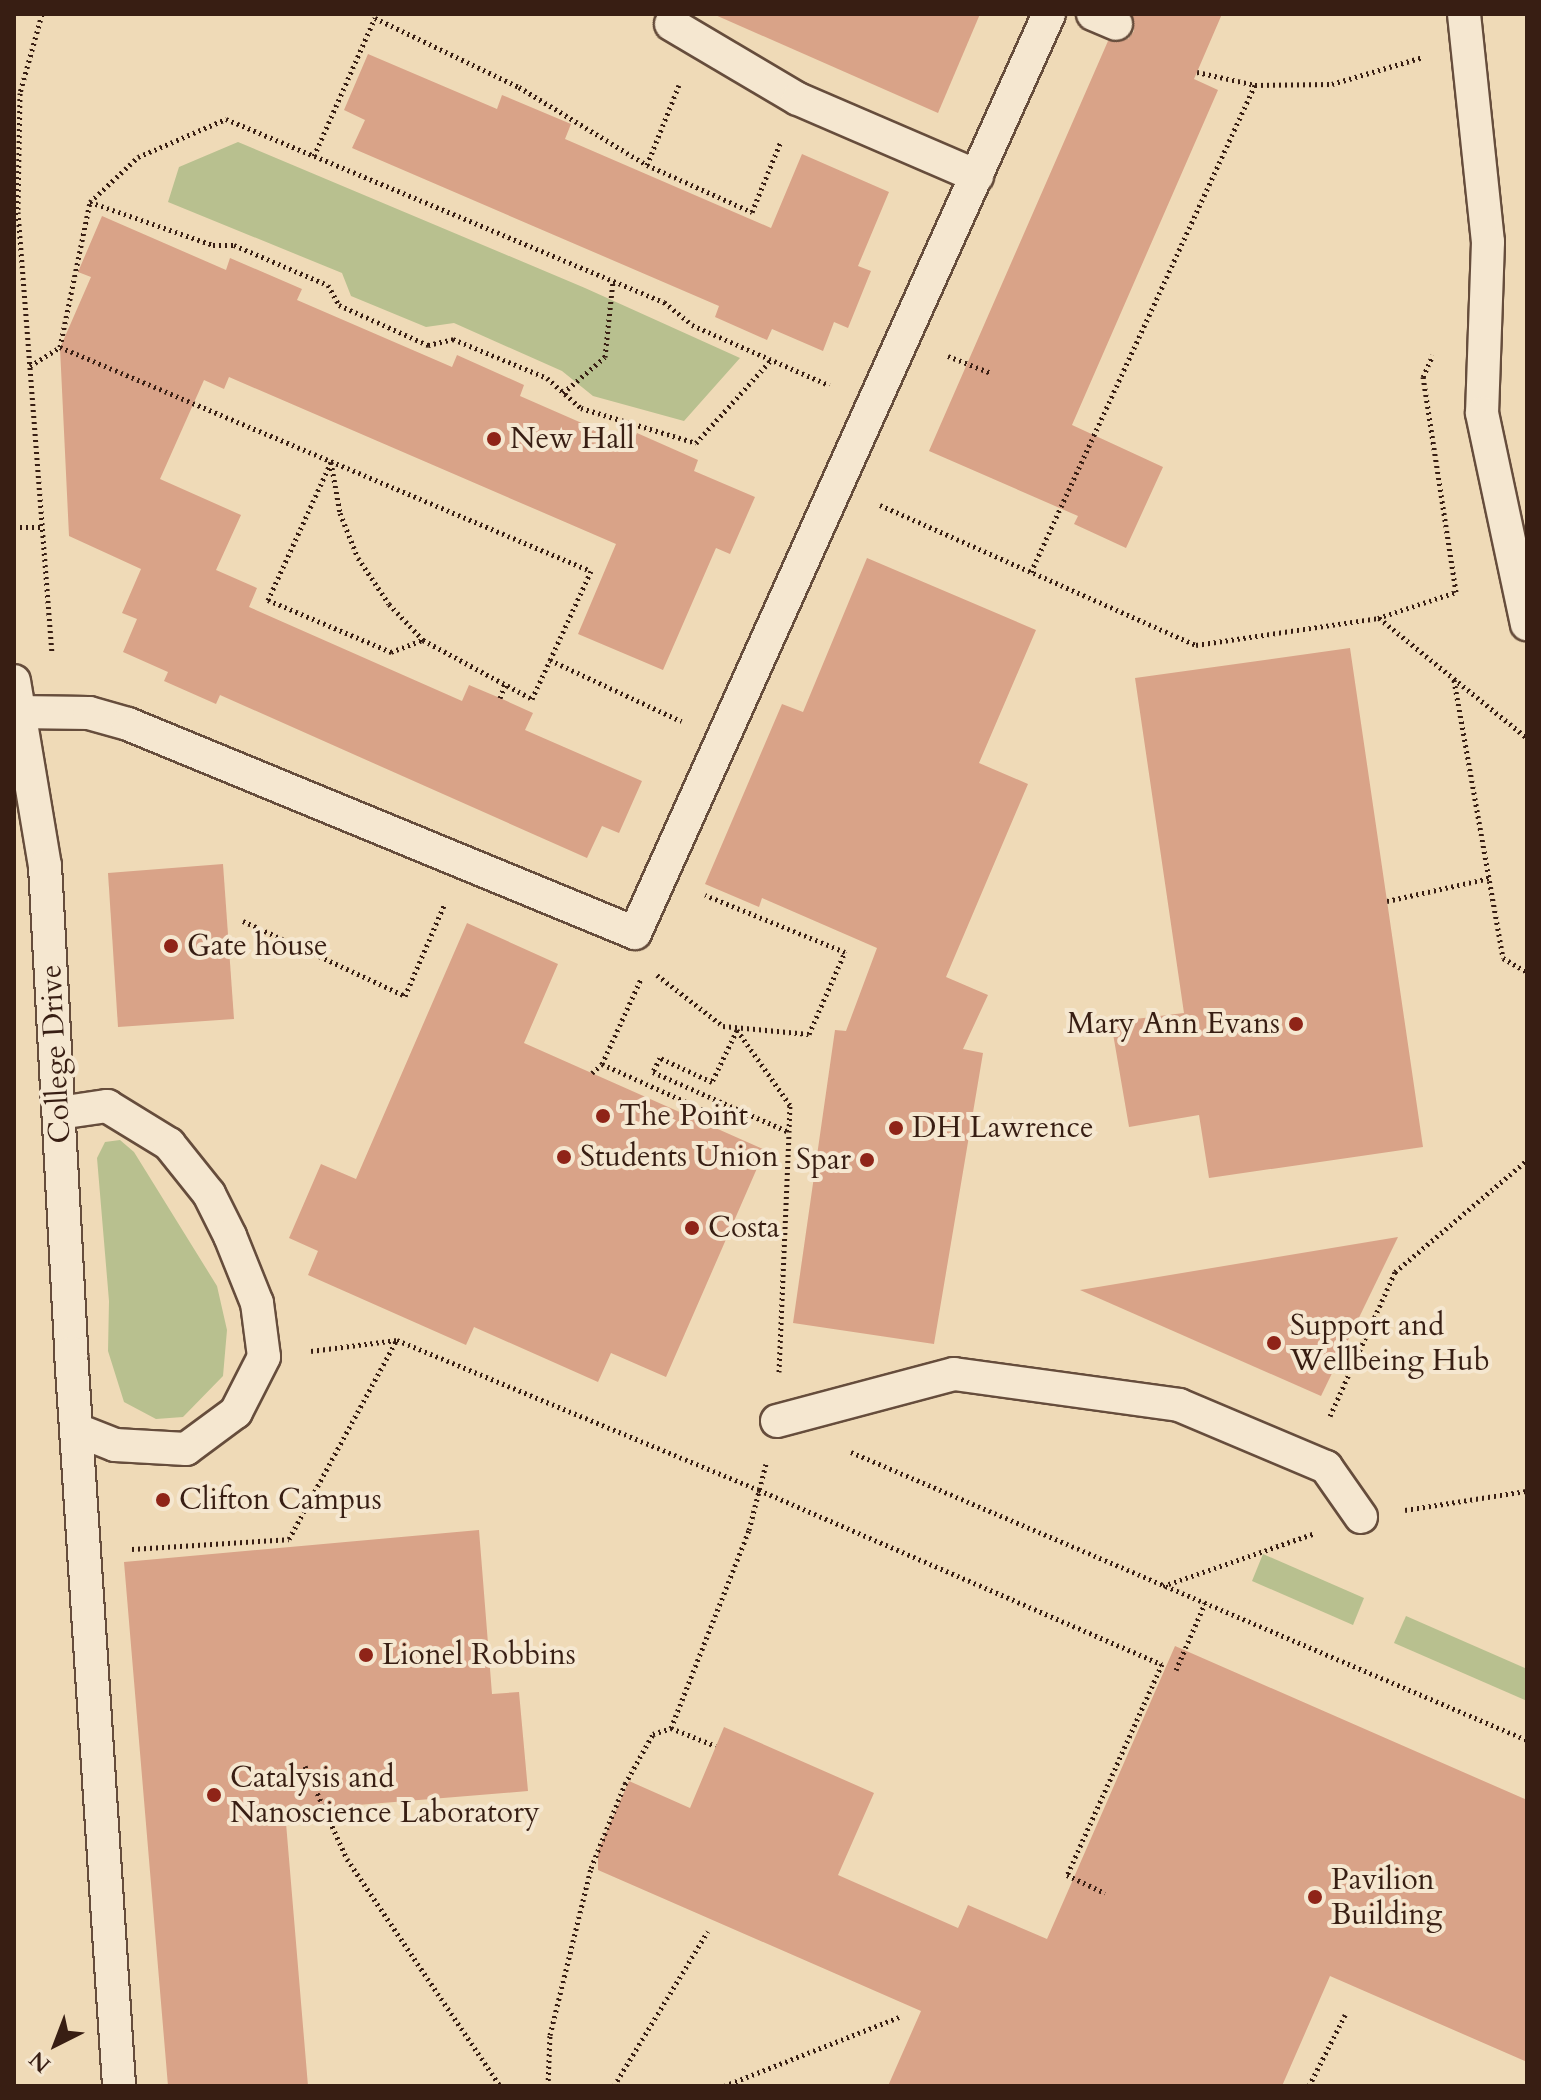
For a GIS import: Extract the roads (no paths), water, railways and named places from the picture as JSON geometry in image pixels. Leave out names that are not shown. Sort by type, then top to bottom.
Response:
[{"type":"lane","points":[[15,696],[56,713],[89,713],[128,724],[642,946],[660,876],[1049,14]]},
{"type":"lane","points":[[1465,29],[1488,242],[1482,413],[1527,624]]},
{"type":"lane","points":[[684,32],[798,99],[977,176]]},
{"type":"lane","name":"College Drive","points":[[15,696],[45,866],[119,2086]]},
{"type":"lane","points":[[59,1113],[107,1106],[169,1144],[209,1194],[230,1236],[257,1303],[264,1357],[236,1412],[186,1449],[115,1445],[77,1430]]},
{"type":"lane","points":[[777,1421],[954,1374],[1179,1405],[1326,1467],[1361,1517]]},
{"type":"place","name":"New Hall","points":[[494,439]]},
{"type":"place","name":"Gate house","points":[[171,946]]},
{"type":"place","name":"Mary Ann Evans","points":[[1296,1024]]},
{"type":"place","name":"The Point","points":[[603,1116]]},
{"type":"place","name":"DH Lawrence","points":[[896,1128]]},
{"type":"place","name":"Students Union","points":[[564,1157]]},
{"type":"place","name":"Spar","points":[[867,1160]]},
{"type":"place","name":"Costa","points":[[692,1228]]},
{"type":"place","name":"Support and Wellbeing Hub","points":[[1274,1343]]},
{"type":"place","name":"Clifton Campus","points":[[163,1500]]},
{"type":"place","name":"Lionel Robbins","points":[[366,1655]]},
{"type":"place","name":"Catalysis and Nanoscience Laboratory","points":[[214,1795]]},
{"type":"place","name":"Pavilion Building","points":[[1315,1897]]}]
